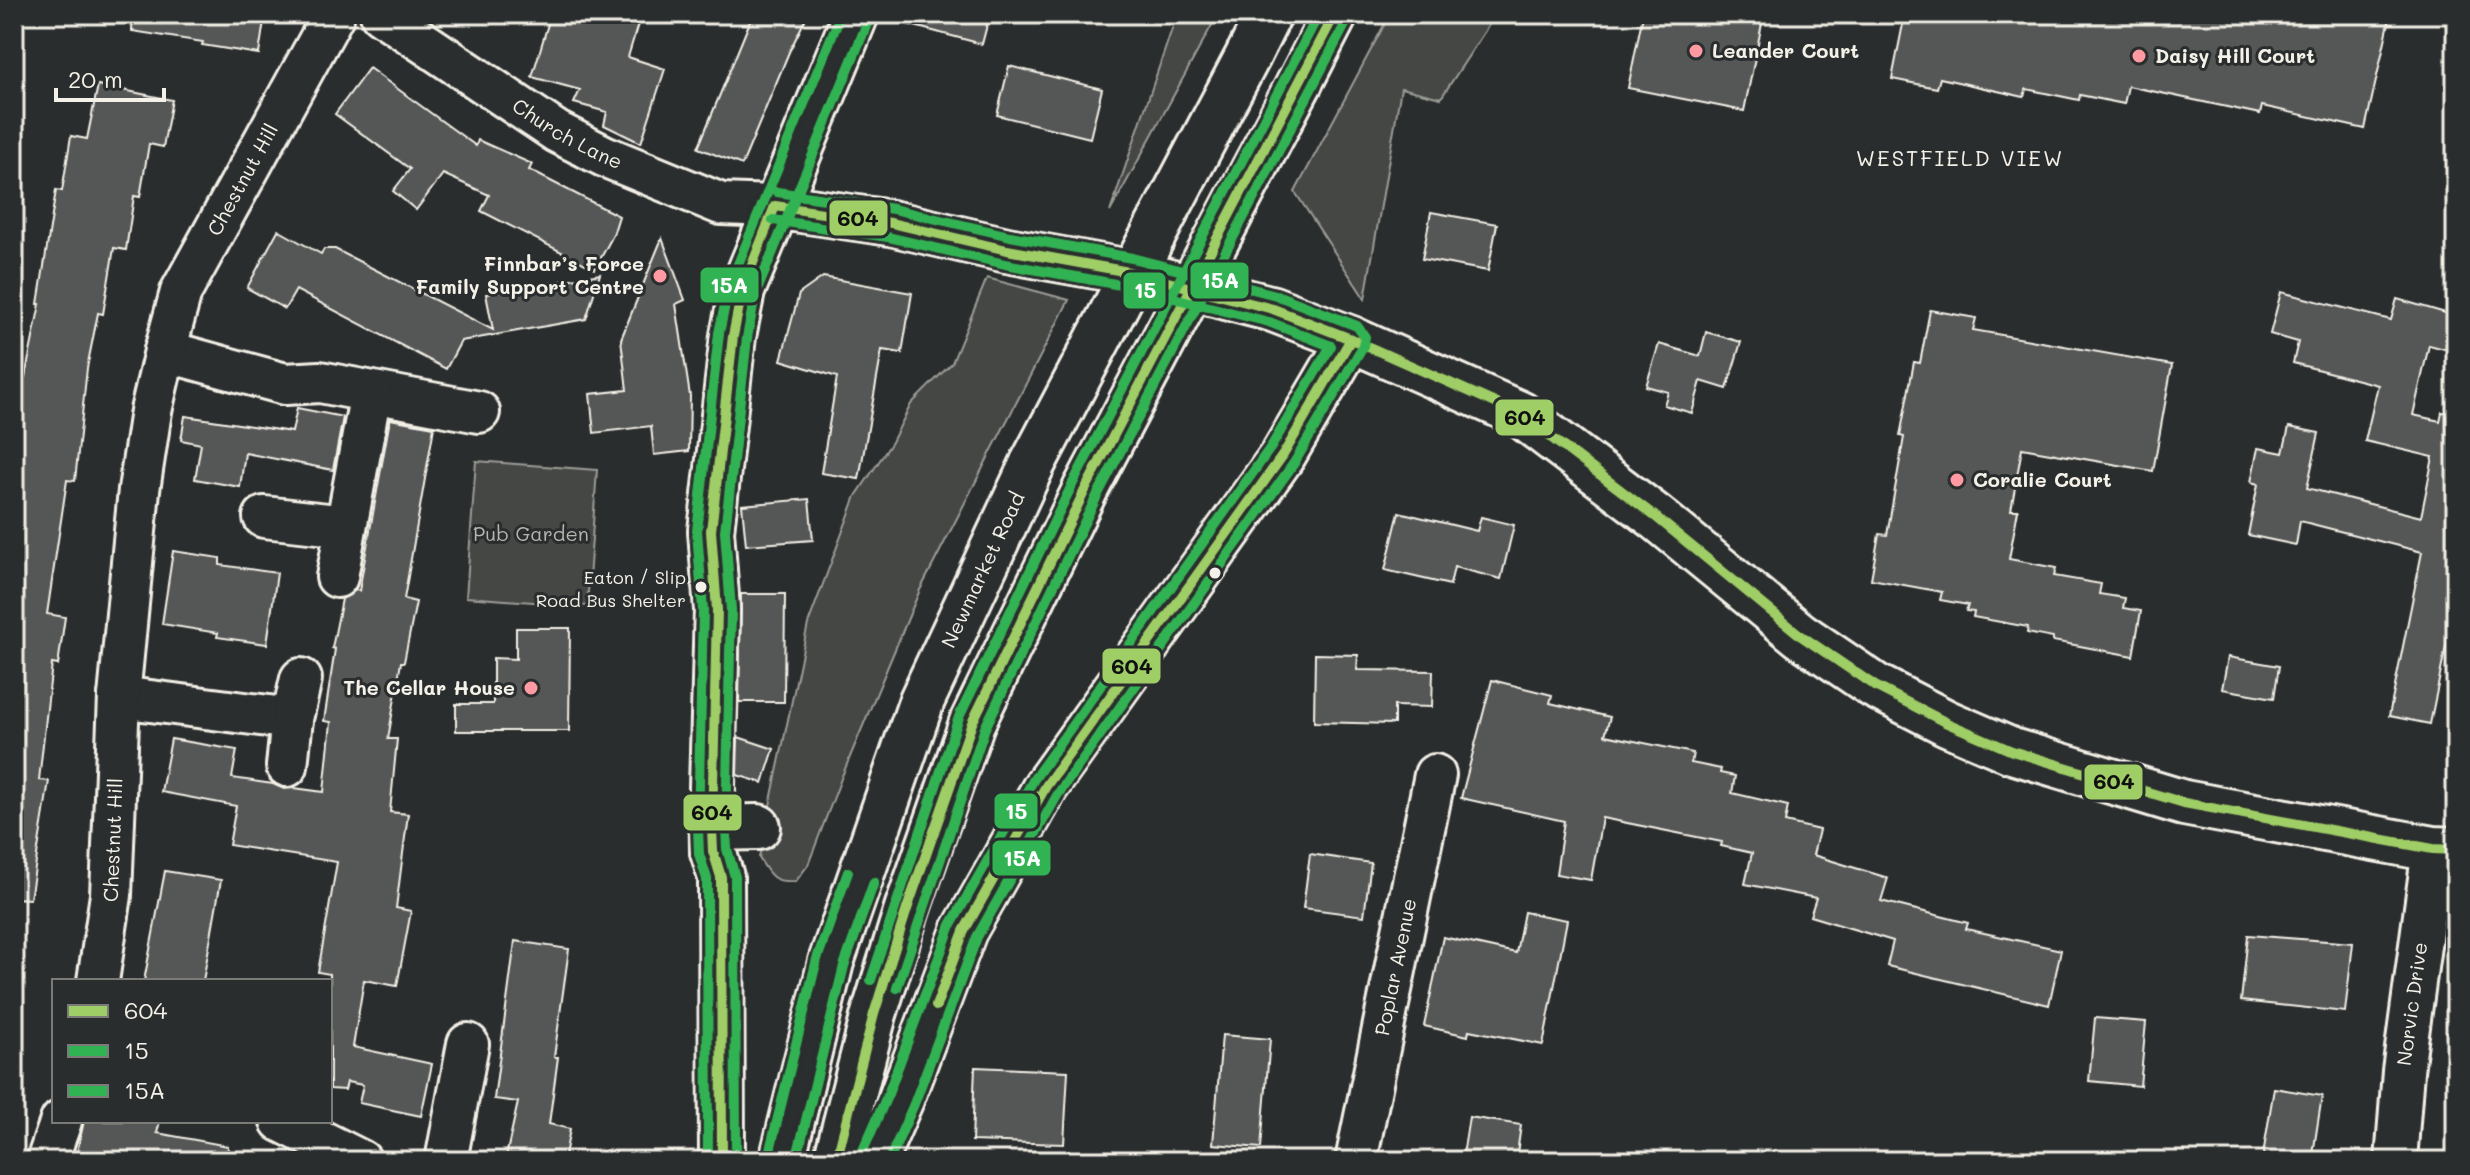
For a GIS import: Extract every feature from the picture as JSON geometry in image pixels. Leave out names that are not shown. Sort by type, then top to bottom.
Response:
[{"type":"main road","points":[[722,1161],[721,877],[712,840],[717,610],[711,531],[733,336],[742,291],[856,14]]},
{"type":"main road","name":"Newmarket Road","points":[[782,1161],[831,962],[922,700],[1033,463],[1269,14]]},
{"type":"main road","points":[[836,1161],[874,1014],[972,723],[1085,490],[1335,14]]},
{"type":"main road","points":[[775,206],[891,223],[1007,250],[1129,272],[1273,309],[1351,339],[1520,414],[1656,517],[1800,635],[1875,686],[1947,723],[2012,751],[2184,803],[2445,850]]},
{"type":"main road","points":[[874,1161],[901,1099],[964,931],[1046,786],[1283,455],[1351,339]]},
{"type":"main road","points":[[712,840],[758,827]]},
{"type":"street","name":"Chestnut Hill","points":[[98,979],[111,895],[119,697],[139,490],[151,411],[165,351],[181,292],[334,14]]},
{"type":"street","name":"Church Lane","points":[[381,14],[557,132],[604,156],[721,204],[775,206]]},
{"type":"street","points":[[165,351],[285,384],[320,382],[479,412]]},
{"type":"street","points":[[337,577],[371,392]]},
{"type":"street","points":[[264,517],[346,526]]},
{"type":"street","points":[[287,766],[292,719],[301,679]]},
{"type":"street","points":[[119,697],[292,719]]},
{"type":"street","name":"Poplar Avenue","points":[[1356,1161],[1435,775]]},
{"type":"street","name":"Norvic Drive","points":[[2396,1161],[2403,1071],[2445,850]]},
{"type":"street","points":[[446,1161],[468,1044]]},
{"type":"street","points":[[47,1161],[60,1123]]},
{"type":"street","points":[[285,1123],[361,1161]]},
{"type":"green space","points":[[1177,14],[1218,14],[1110,212]]},
{"type":"green space","points":[[1390,14],[1496,14],[1441,98],[1401,88],[1365,299],[1295,192]]},
{"type":"green space","points":[[987,278],[1069,300],[919,592],[808,865],[796,881],[777,879],[769,874],[759,858],[808,624],[856,496],[892,442],[911,404],[952,363]]},
{"type":"green space","name":"Pub Garden","points":[[476,461],[597,470],[587,606],[466,597]]},
{"type":"building","points":[[133,14],[265,14],[259,54],[132,31]]},
{"type":"building","points":[[551,14],[641,14],[628,57],[665,69],[641,143],[604,125],[607,112],[574,103],[580,90],[532,77]]},
{"type":"building","points":[[753,14],[808,14],[742,165],[698,148]]},
{"type":"building","points":[[905,14],[990,14],[982,44],[903,23]]},
{"type":"building","name":"Leander Court","points":[[1643,14],[1764,14],[1744,111],[1628,88]]},
{"type":"building","name":"Daisy Hill Court","points":[[1905,14],[2391,14],[2365,129],[2262,106],[2260,114],[2128,86],[2124,104],[2080,95],[2079,100],[2026,89],[2024,97],[1940,78],[1937,88],[1892,79]]},
{"type":"building","points":[[1009,66],[1102,89],[1090,138],[997,115]]},
{"type":"building","points":[[369,68],[476,146],[478,140],[532,164],[529,170],[619,216],[595,269],[481,211],[489,195],[443,174],[416,210],[393,191],[410,169],[335,114]]},
{"type":"building","points":[[98,85],[172,100],[163,147],[149,144],[140,197],[134,196],[126,250],[114,248],[103,314],[98,313],[87,368],[75,481],[67,480],[47,614],[65,617],[58,665],[52,664],[39,780],[49,781],[30,899],[14,898],[14,376],[25,377],[40,304],[56,190],[62,191],[71,136],[87,139]]},
{"type":"building","points":[[1431,212],[1497,224],[1488,271],[1422,259]]},
{"type":"building","points":[[278,230],[321,254],[324,249],[335,249],[493,330],[486,294],[600,274],[586,319],[461,341],[446,369],[296,290],[285,309],[247,288]]},
{"type":"building","points":[[662,238],[685,300],[676,304],[690,396],[689,451],[654,455],[651,426],[594,433],[590,394],[627,390],[621,339]]},
{"type":"building","points":[[823,277],[912,293],[902,353],[882,350],[859,479],[821,473],[837,377],[781,360],[799,294]]},
{"type":"building","points":[[2281,292],[2391,320],[2397,299],[2456,316],[2456,352],[2429,345],[2413,415],[2440,421],[2442,412],[2456,413],[2456,598],[2430,724],[2389,716],[2422,552],[2300,521],[2296,545],[2248,535],[2258,484],[2251,482],[2258,448],[2283,453],[2289,427],[2319,433],[2307,488],[2421,517],[2433,457],[2365,441],[2378,385],[2293,363],[2298,342],[2270,334]]},
{"type":"building","name":"Coralie Court","points":[[1930,310],[1976,318],[1973,330],[2172,365],[2153,471],[2022,448],[2011,510],[2018,510],[2009,559],[2056,568],[2054,576],[2101,584],[2099,594],[2125,598],[2123,608],[2141,611],[2133,656],[2053,641],[2053,638],[2027,633],[2028,627],[1973,617],[1974,612],[1966,611],[1968,605],[1940,600],[1942,592],[1871,579],[1879,534],[1887,535],[1904,437],[1900,436],[1914,362],[1920,363]]},
{"type":"building","points":[[1706,332],[1741,342],[1727,389],[1701,381],[1692,413],[1664,405],[1668,392],[1646,386],[1659,344],[1700,356]]},
{"type":"building","points":[[297,408],[343,417],[333,470],[245,453],[240,487],[195,479],[201,444],[181,440],[185,416],[292,432]]},
{"type":"building","points":[[390,419],[434,427],[404,599],[416,602],[404,662],[401,662],[388,739],[397,739],[390,812],[408,814],[396,908],[411,911],[397,986],[364,980],[353,1047],[432,1064],[421,1116],[359,1103],[363,1085],[347,1082],[345,1090],[332,1089],[332,979],[330,974],[318,972],[337,862],[229,845],[236,806],[161,792],[171,739],[237,750],[232,778],[273,784],[284,789],[324,792],[331,722],[324,721],[335,649],[332,648],[342,599],[359,591]]},
{"type":"building","points":[[809,499],[813,540],[746,545],[742,505]]},
{"type":"building","points":[[1399,512],[1477,531],[1481,517],[1514,525],[1501,579],[1454,567],[1450,585],[1385,570]]},
{"type":"building","points":[[173,551],[220,558],[220,565],[277,573],[267,644],[217,637],[218,633],[162,624]]},
{"type":"building","points":[[741,594],[785,594],[784,702],[739,702]]},
{"type":"building","name":"The Cellar House","points":[[516,628],[570,628],[569,731],[456,731],[456,704],[493,704],[493,658],[516,659]]},
{"type":"building","points":[[1315,654],[1358,655],[1357,670],[1433,671],[1432,707],[1394,706],[1394,724],[1314,722]]},
{"type":"building","points":[[2228,657],[2279,666],[2274,698],[2222,689]]},
{"type":"building","points":[[1492,680],[1552,695],[1550,703],[1610,717],[1605,735],[1693,753],[1691,763],[1721,769],[1720,773],[1735,776],[1732,793],[1788,806],[1785,822],[1819,830],[1813,855],[1888,878],[1881,901],[1968,923],[1966,929],[2061,950],[2049,1005],[1887,966],[1893,941],[1810,916],[1816,898],[1745,884],[1752,853],[1721,846],[1722,842],[1602,818],[1591,880],[1556,874],[1564,821],[1461,798]]},
{"type":"building","points":[[738,737],[774,749],[763,783],[737,775]]},
{"type":"building","points":[[1310,854],[1371,863],[1364,916],[1303,908]]},
{"type":"building","points":[[165,871],[221,880],[203,979],[144,979]]},
{"type":"building","points":[[1524,912],[1567,920],[1543,1045],[1469,1030],[1468,1036],[1424,1026],[1443,937],[1516,953]]},
{"type":"building","points":[[2248,935],[2353,943],[2345,1012],[2241,1001]]},
{"type":"building","points":[[515,941],[569,949],[554,1057],[558,1057],[549,1124],[570,1129],[564,1161],[505,1161],[518,1102],[494,1099]]},
{"type":"building","points":[[2095,1018],[2146,1022],[2140,1086],[2089,1081]]},
{"type":"building","points":[[1222,1035],[1270,1039],[1261,1148],[1213,1144]]},
{"type":"building","points":[[975,1067],[1068,1071],[1064,1144],[972,1141]]},
{"type":"building","points":[[2274,1088],[2322,1096],[2312,1161],[2262,1161]]},
{"type":"building","points":[[1469,1117],[1521,1125],[1516,1161],[1462,1161]]},
{"type":"building","points":[[84,1123],[160,1123],[157,1133],[228,1146],[227,1161],[75,1161]]},
{"type":"transit line","name":"15A","points":[[708,1161],[707,879],[699,854],[698,828],[703,610],[697,531],[719,333],[729,286],[841,14]]},
{"type":"transit line","name":"15A","points":[[871,980],[959,717],[1073,483],[1319,14]]},
{"type":"transit line","name":"604","points":[[836,1161],[874,1014],[972,723],[1085,490],[1335,14]]},
{"type":"transit line","name":"15","points":[[736,1161],[735,877],[727,849],[726,828],[731,610],[725,531],[747,338],[755,295],[869,19]]},
{"type":"transit line","name":"15","points":[[897,988],[985,728],[1097,496],[1347,21]]},
{"type":"transit line","name":"15A","points":[[777,192],[893,209],[1010,236],[1132,258],[1276,295],[1357,326],[1365,337],[1363,346],[1294,463],[1058,794],[977,937],[914,1104],[889,1161]]},
{"type":"transit line","name":"604","points":[[722,1161],[721,877],[713,851],[712,828],[717,610],[711,531],[733,336],[742,291],[775,206],[891,223],[1007,250],[1129,272],[1273,309],[1351,339],[1520,414],[1656,517],[1800,635],[1875,686],[1947,723],[2012,751],[2184,803],[2433,849],[2456,850]]},
{"type":"transit line","name":"15","points":[[773,220],[888,237],[1005,264],[1126,286],[1269,322],[1331,346],[1271,447],[1034,779],[951,925],[888,1094],[861,1155]]},
{"type":"transit line","name":"604","points":[[936,1006],[964,931],[1046,786],[1283,455],[1351,339]]},
{"type":"transit line","name":"15A","points":[[768,1158],[817,959],[848,872]]},
{"type":"transit line","name":"15","points":[[796,1161],[844,966],[874,882]]},
{"type":"place","name":"Leander Court","points":[[1696,51]]},
{"type":"place","name":"Daisy Hill Court","points":[[2139,56]]},
{"type":"place","name":"Finnbar’s Force Family Support Centre","points":[[660,276]]},
{"type":"place","name":"Coralie Court","points":[[1957,480]]},
{"type":"place","name":"Eaton / Slip Road Bus Shelter","points":[[701,587]]},
{"type":"place","name":"The Cellar House","points":[[531,688]]},
{"type":"district","name":"WESTFIELD VIEW","points":[[1960,158]]}]
